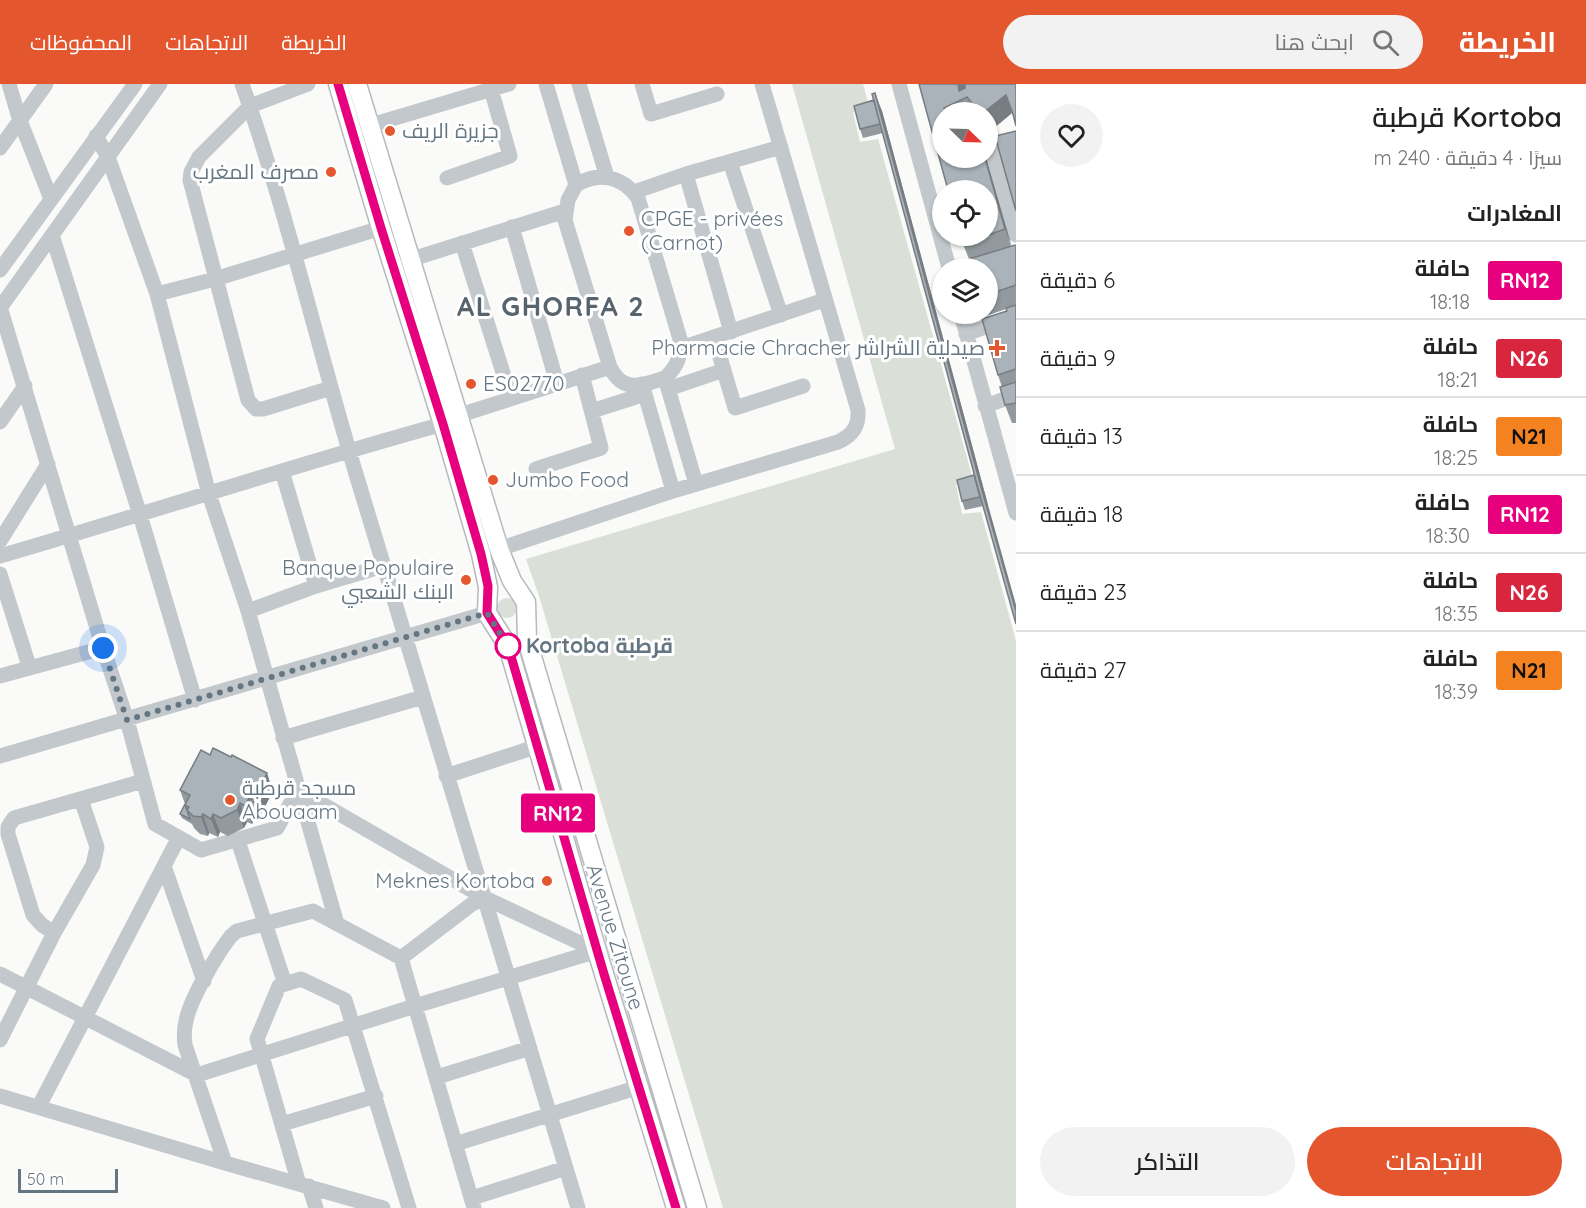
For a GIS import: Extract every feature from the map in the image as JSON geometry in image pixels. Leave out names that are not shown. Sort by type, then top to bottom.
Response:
[{"type":"main road","name":"Avenue Zitoune","points":[[338,84],[381,228],[450,420],[512,581],[526,602],[527,640],[697,1208]]},
{"type":"main road","name":"Avenue Zitoune","points":[[357,84],[409,260],[450,420],[488,586],[490,613],[508,646],[597,951],[676,1208]]},
{"type":"main road","points":[[519,591],[514,588],[495,590],[490,613],[509,628],[521,622],[527,609]]},
{"type":"street","points":[[9,84],[19,118],[51,199]]},
{"type":"street","points":[[0,148],[19,118],[46,84]]},
{"type":"street","points":[[0,270],[135,84]]},
{"type":"street","points":[[160,84],[0,307],[127,720],[155,824],[201,850],[277,828],[298,790]]},
{"type":"street","points":[[242,84],[294,254],[348,450],[578,1208]]},
{"type":"street","points":[[308,84],[250,106],[199,157],[190,172],[193,193],[245,394],[252,405],[256,409],[263,409],[331,388]]},
{"type":"street","points":[[368,126],[509,84]]},
{"type":"street","points":[[546,84],[576,185]]},
{"type":"street","points":[[579,84],[607,177]]},
{"type":"street","points":[[642,84],[651,114],[717,94]]},
{"type":"street","points":[[499,549],[673,491],[838,442],[853,433],[858,410],[762,84]]},
{"type":"street","points":[[899,84],[946,258]]},
{"type":"street","points":[[447,178],[510,156],[491,89]]},
{"type":"street","points":[[96,136],[108,157],[157,294],[209,494],[248,611],[337,924]]},
{"type":"street","points":[[634,192],[686,174],[781,147]]},
{"type":"street","points":[[730,162],[781,315]]},
{"type":"street","points":[[996,168],[1016,235]]},
{"type":"street","points":[[686,174],[731,332]]},
{"type":"street","points":[[644,389],[619,381],[610,367],[565,220],[571,191],[576,185],[597,176],[607,177],[626,185],[638,198],[680,339],[681,348],[677,365],[667,383],[696,484]]},
{"type":"street","points":[[409,260],[566,211]]},
{"type":"street","points":[[512,227],[557,383]]},
{"type":"street","points":[[157,294],[215,279],[381,228]]},
{"type":"street","points":[[52,235],[140,515],[195,700]]},
{"type":"street","points":[[462,243],[511,398]]},
{"type":"street","points":[[681,348],[824,300]]},
{"type":"street","points":[[966,334],[1016,316]]},
{"type":"street","points":[[964,324],[1016,513]]},
{"type":"street","points":[[714,338],[735,408],[802,386]]},
{"type":"street","points":[[0,556],[450,420],[610,367]]},
{"type":"street","points":[[592,411],[644,389],[724,370]]},
{"type":"street","points":[[536,469],[601,448],[582,375]]},
{"type":"street","points":[[0,422],[25,386]]},
{"type":"street","points":[[644,389],[673,491]]},
{"type":"street","points":[[985,406],[1016,395]]},
{"type":"street","points":[[0,541],[48,464]]},
{"type":"street","points":[[282,471],[316,586]]},
{"type":"street","points":[[248,611],[316,586],[383,566]]},
{"type":"street","points":[[0,574],[29,666]]},
{"type":"street","points":[[0,756],[490,613]]},
{"type":"street","points":[[0,676],[29,666],[103,648]]},
{"type":"street","points":[[283,738],[423,697]]},
{"type":"street","points":[[446,776],[538,746]]},
{"type":"street","points":[[54,933],[33,915],[8,834],[14,818],[143,781]]},
{"type":"street","points":[[298,790],[485,898],[597,951]]},
{"type":"street","points":[[0,1040],[54,933],[89,872],[95,856],[97,847],[95,837],[81,798]]},
{"type":"street","points":[[39,1106],[178,839]]},
{"type":"street","points":[[238,841],[285,984]]},
{"type":"street","points":[[164,866],[204,981]]},
{"type":"street","points":[[401,958],[472,904],[485,898]]},
{"type":"street","points":[[225,1163],[185,1045],[186,1018],[204,981],[231,936],[237,932],[313,911],[401,958],[473,1203],[566,1168]]},
{"type":"street","points":[[0,974],[197,1075],[617,945]]},
{"type":"street","points":[[316,1208],[304,1185],[282,1124],[256,1040],[279,986],[301,979],[345,1000],[409,1208]]},
{"type":"street","points":[[437,1077],[531,1048]]},
{"type":"street","points":[[455,1144],[639,1088]]},
{"type":"street","points":[[0,1096],[383,1208]]},
{"type":"street","points":[[282,1124],[376,1096]]},
{"type":"shaded area","points":[[792,84],[863,84],[869,106],[853,112],[860,142],[878,139],[973,479],[956,485],[962,514],[981,512],[1016,641],[1016,1208],[723,1208],[526,559],[895,449]]},
{"type":"shaded area","points":[[507,598],[514,601],[517,608],[514,615],[507,618],[500,615],[497,608],[500,601]]},
{"type":"building","points":[[919,84],[958,84],[959,91],[965,88],[965,84],[1016,84],[1016,126],[1006,95],[997,102],[971,102],[967,97],[957,102],[932,102],[932,132]]},
{"type":"building","points":[[875,93],[932,305],[932,317],[872,94]]},
{"type":"building","points":[[874,100],[880,124],[860,129],[854,106]]},
{"type":"building","points":[[1016,131],[1016,211],[998,147],[998,135]]},
{"type":"building","points":[[942,168],[988,168],[991,180],[945,180]]},
{"type":"building","points":[[998,204],[1005,229],[998,231]]},
{"type":"building","points":[[1015,245],[1016,285],[998,291],[998,258],[973,258]]},
{"type":"building","points":[[1016,305],[1016,369],[998,375],[983,324],[998,324],[998,314],[1007,311],[1006,308]]},
{"type":"building","points":[[934,324],[937,324],[1016,611],[1016,624]]},
{"type":"building","points":[[1016,382],[1016,403],[1005,405],[1000,387]]},
{"type":"building","points":[[974,475],[980,497],[962,501],[957,480]]},
{"type":"building","points":[[213,748],[267,773],[253,800],[249,798],[245,806],[240,803],[237,810],[221,818],[213,814],[211,819],[203,814],[201,817],[193,816],[187,810],[189,807],[185,805],[190,795],[180,790],[201,750],[210,755]]},
{"type":"building","points":[[185,805],[190,819],[180,814]]},
{"type":"bus line","name":"RN12","points":[[338,84],[481,554],[488,586],[487,613],[508,646],[604,974],[676,1208]]},
{"type":"place","name":"جزيرة الريف","points":[[390,131]]},
{"type":"place","name":"مصرف المغرب","points":[[331,172]]},
{"type":"place","name":"CPGE - privées (Carnot)","points":[[629,231]]},
{"type":"place","name":"Pharmacie Chracher صيدلية الشراشر","points":[[997,348]]},
{"type":"place","name":"ES02770","points":[[471,384]]},
{"type":"place","name":"Jumbo Food","points":[[493,480]]},
{"type":"place","name":"Banque Populaire البنك الشعبي","points":[[466,580]]},
{"type":"place","name":"Kortoba قرطبة","points":[[508,646]]},
{"type":"place","name":"مسجد قرطبة Abouaam","points":[[230,800]]},
{"type":"place","name":"Meknes Kortoba","points":[[547,881]]},
{"type":"district","name":"AL GHORFA 2","points":[[551,307]]},
{"type":"route","points":[[103,648],[127,720],[487,613],[508,646]]}]
